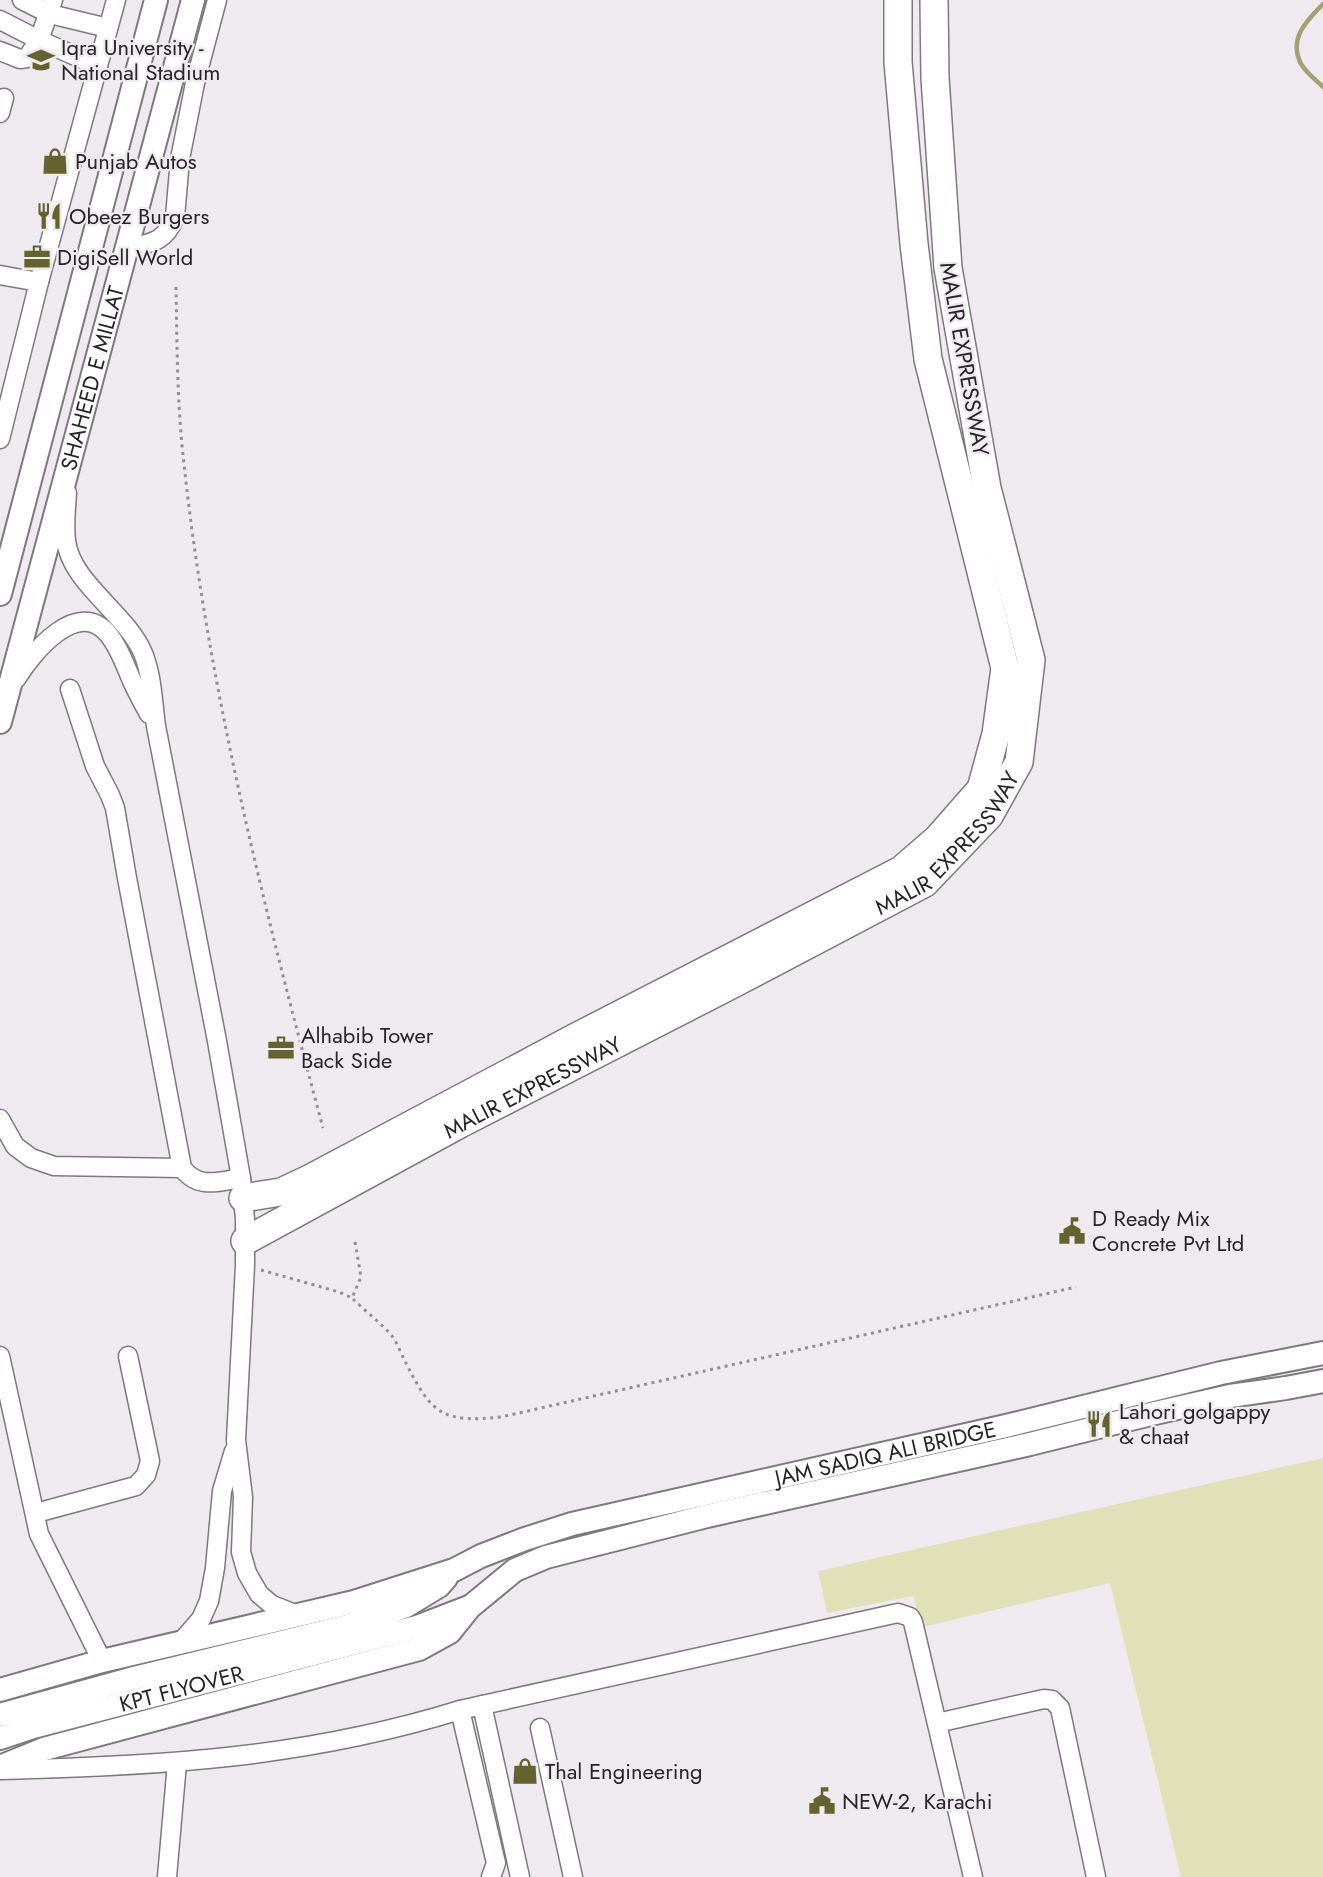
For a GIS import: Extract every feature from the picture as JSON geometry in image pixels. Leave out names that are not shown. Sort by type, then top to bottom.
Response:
[{"type":"highway","name":"MALIR EXPRESSWAY","points":[[242,1188],[280,1192],[311,1178],[576,1037],[901,870],[938,838],[981,789],[996,734],[1005,668],[928,359],[914,244],[898,62],[898,0]]},
{"type":"highway","name":"MALIR EXPRESSWAY","points":[[245,1253],[460,1124],[925,883],[983,824],[1019,762],[1031,660],[987,488],[948,268],[935,78],[934,0]]},
{"type":"main road","name":"SHAHEED E MILLAT","points":[[0,594],[156,0]]},
{"type":"main road","name":"SHAHEED E MILLAT","points":[[0,722],[193,0]]},
{"type":"main road","name":"JAM SADIQ ALI BRIDGE","points":[[454,1570],[481,1556],[572,1524],[994,1429],[1221,1372],[1323,1353]]},
{"type":"main road","name":"JAM SADIQ ALI BRIDGE","points":[[470,1607],[515,1570],[546,1557],[708,1516],[1230,1396],[1323,1381]]},
{"type":"main road","points":[[0,1690],[102,1661],[354,1602],[454,1570]]},
{"type":"main road","points":[[357,1633],[439,1586],[454,1570]]},
{"type":"main road","points":[[357,1633],[417,1627],[470,1607]]},
{"type":"main road","points":[[0,1769],[44,1749],[419,1649],[450,1632],[470,1607]]},
{"type":"main road","name":"KPT FLYOVER","points":[[0,1715],[130,1679],[357,1633]]},
{"type":"main road","name":"KPT FLYOVER","points":[[0,1738],[357,1633]]},
{"type":"street","points":[[22,0],[51,7],[108,28]]},
{"type":"street","points":[[0,439],[39,282],[116,0]]},
{"type":"street","points":[[126,249],[151,243],[163,237],[175,217],[180,159],[195,83],[217,0]]},
{"type":"street","points":[[0,51],[20,59],[27,58],[39,40],[51,7]]},
{"type":"street","points":[[0,20],[98,66]]},
{"type":"street","points":[[0,275],[39,282]]},
{"type":"street","points":[[67,467],[66,541],[78,571],[123,622],[143,653],[149,677],[156,726],[217,1041],[242,1188],[245,1253],[236,1440],[243,1497],[241,1552],[247,1574],[259,1593],[272,1605],[295,1614]]},
{"type":"street","points":[[9,690],[28,659],[46,640],[63,628],[81,622],[96,624],[108,633],[121,654],[133,683],[156,726]]},
{"type":"street","points":[[70,689],[94,766],[115,808],[182,1168],[188,1176],[198,1182],[242,1188]]},
{"type":"street","points":[[0,1119],[15,1146],[31,1158],[54,1166],[182,1168]]},
{"type":"street","points":[[0,1356],[39,1534],[102,1661]]},
{"type":"street","points":[[36,1513],[136,1486],[146,1476],[150,1461],[128,1356]]},
{"type":"street","points":[[181,1642],[201,1619],[208,1601],[215,1568],[222,1491],[236,1440]]},
{"type":"street","points":[[0,1769],[92,1768],[177,1763],[265,1754],[332,1743],[421,1722],[460,1710],[898,1613],[910,1617],[916,1636],[973,1877]]},
{"type":"street","points":[[937,1723],[1044,1699],[1052,1700],[1060,1708],[1096,1877]]},
{"type":"street","points":[[482,1705],[520,1877]]},
{"type":"street","points":[[460,1710],[496,1863],[491,1877]]},
{"type":"street","points":[[540,1728],[573,1877]]},
{"type":"street","points":[[166,1877],[177,1763]]},
{"type":"path","points":[[177,287],[182,443],[200,585],[232,753],[273,936],[323,1128]]},
{"type":"path","points":[[352,1298],[361,1277],[355,1242]]},
{"type":"path","points":[[245,1253],[352,1298],[392,1336],[417,1386],[429,1403],[441,1412],[457,1419],[480,1419],[512,1414],[1076,1287]]},
{"type":"green space","points":[[1323,1458],[1323,1877],[1181,1877],[1110,1583],[922,1627],[913,1596],[827,1613],[818,1571]]},
{"type":"waterway","points":[[1323,4],[1301,30],[1297,45],[1300,62],[1323,87]]},
{"type":"place","name":"Iqra University - National Stadium","points":[[41,60]]},
{"type":"place","name":"Punjab Autos","points":[[55,161]]},
{"type":"place","name":"Obeez Burgers","points":[[49,216]]},
{"type":"place","name":"DigiSell World","points":[[37,257]]},
{"type":"place","name":"Alhabib Tower Back Side","points":[[281,1048]]},
{"type":"place","name":"D Ready Mix Concrete Pvt Ltd","points":[[1072,1231]]},
{"type":"place","name":"Lahori golgappy & chaat","points":[[1099,1424]]},
{"type":"place","name":"Thal Engineering","points":[[525,1771]]},
{"type":"place","name":"NEW-2, Karachi","points":[[822,1801]]}]
